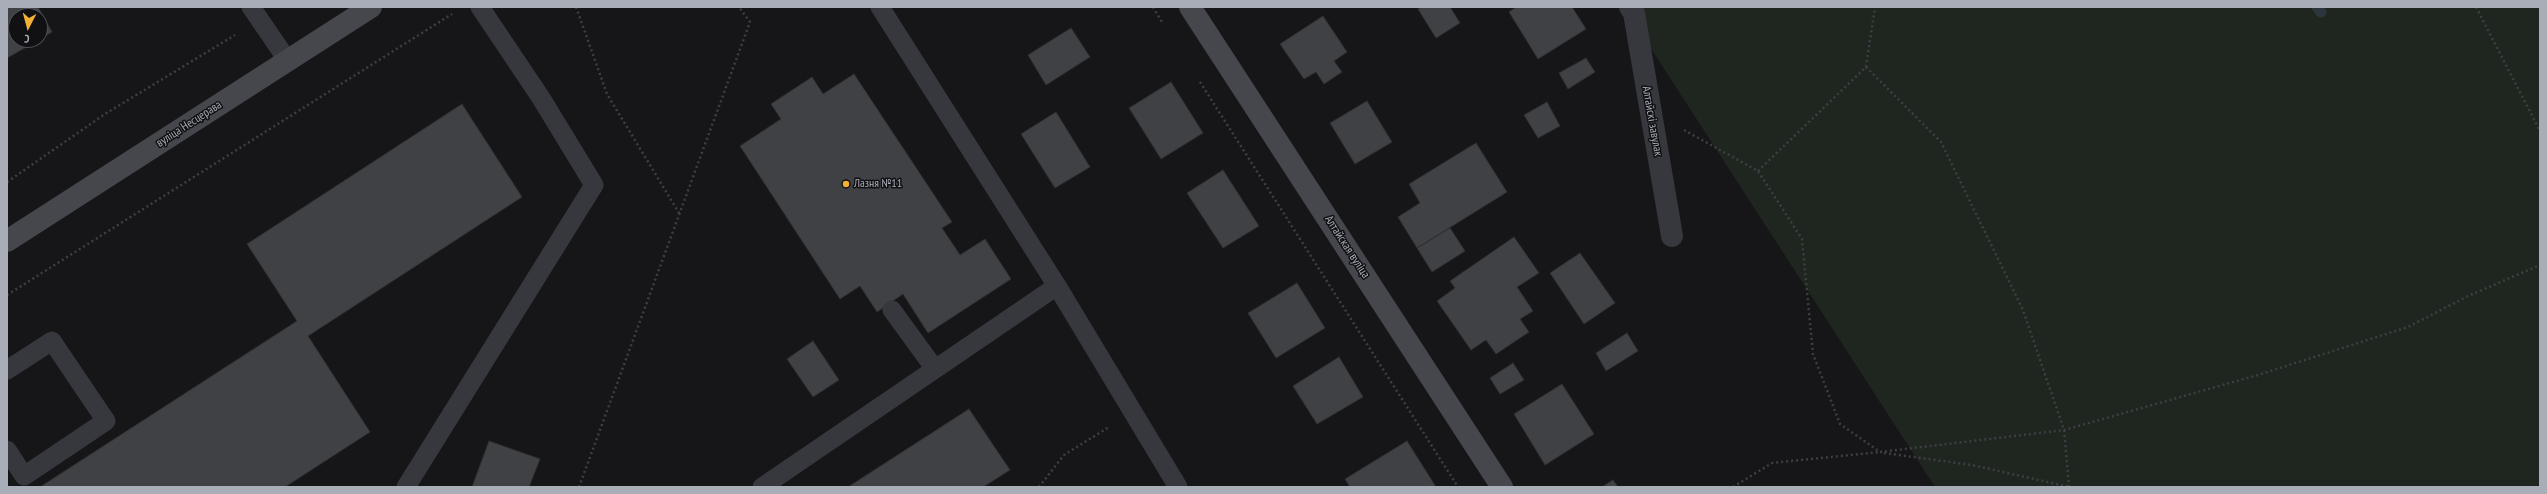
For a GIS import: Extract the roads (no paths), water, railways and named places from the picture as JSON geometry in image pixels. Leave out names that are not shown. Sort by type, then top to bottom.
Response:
[{"type":"main road","name":"вуліца Несцерава","points":[[7,241],[371,7]]},
{"type":"main road","name":"Алтайская вуліца","points":[[1190,7],[1502,487]]},
{"type":"street","name":"Алтайскі завулак","points":[[1630,7],[1634,13],[1672,236]]},
{"type":"lane","points":[[406,487],[594,185],[541,98],[480,7]]},
{"type":"lane","points":[[880,7],[1057,286],[1178,487]]},
{"type":"lane","points":[[255,13],[288,61]]},
{"type":"lane","points":[[762,487],[1057,286]]},
{"type":"lane","points":[[892,310],[935,369]]},
{"type":"lane","points":[[7,370],[52,340],[106,422],[24,476],[7,450]]},
{"type":"waterway","points":[[2317,7],[2321,12]]},
{"type":"place","name":"Лазня №11","points":[[846,184]]}]
